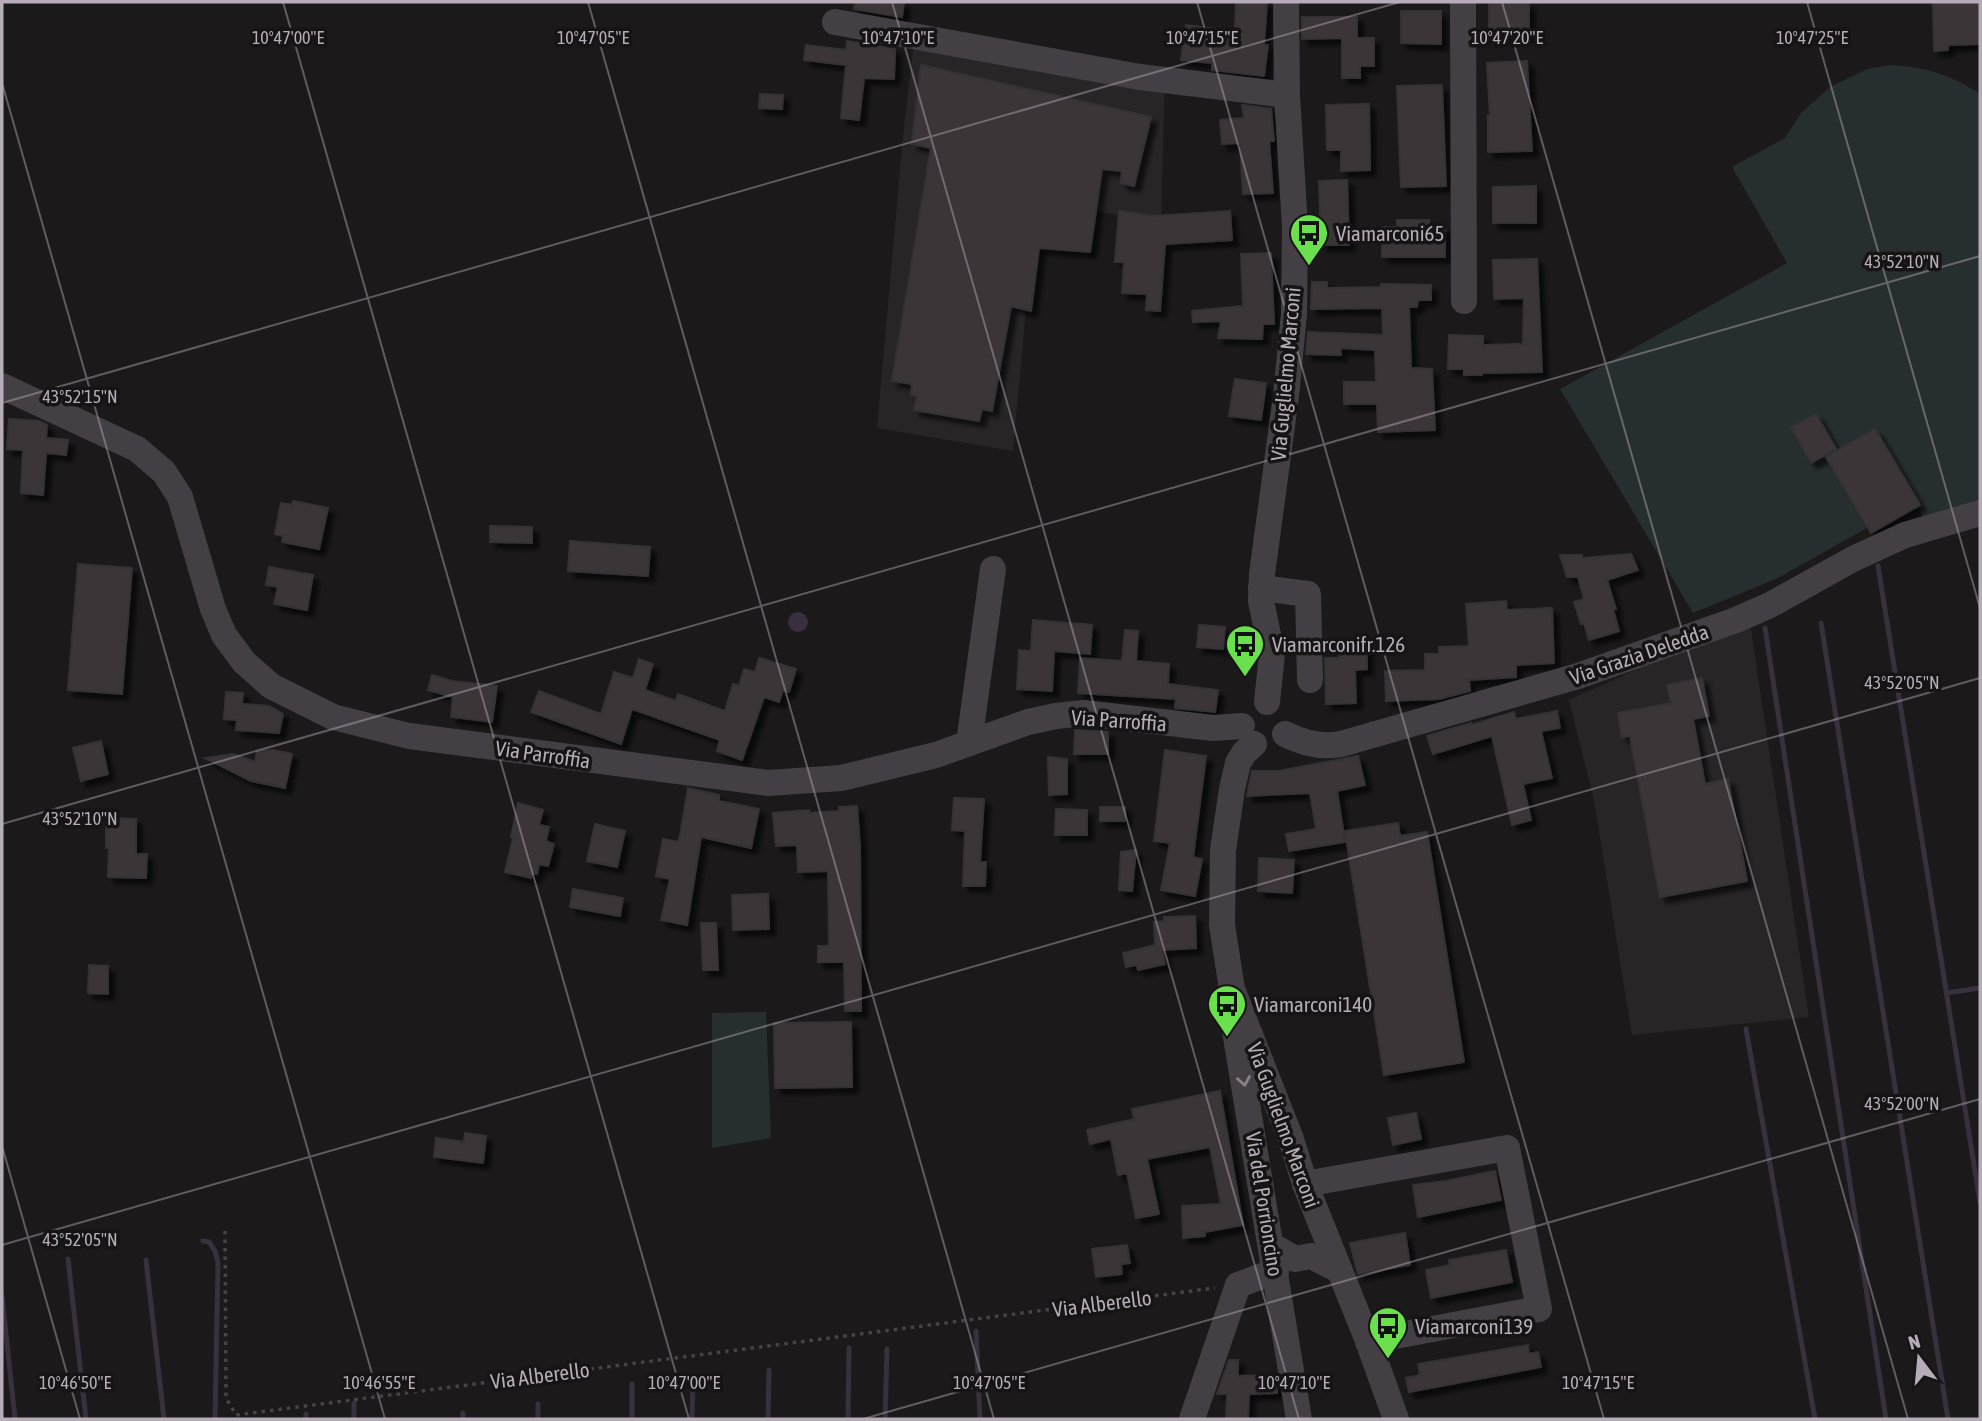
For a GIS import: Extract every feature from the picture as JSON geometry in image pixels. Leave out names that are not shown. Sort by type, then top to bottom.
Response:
[{"type":"street","name":"Via Guglielmo Marconi","points":[[1267,702],[1272,654],[1261,589],[1294,314],[1294,227],[1287,95],[1286,2]]},
{"type":"street","points":[[1463,2],[1464,302]]},
{"type":"street","points":[[835,22],[1140,76],[1287,95]]},
{"type":"street","name":"Via Parroffia","points":[[2,386],[137,449],[164,472],[180,497],[213,609],[224,635],[244,662],[271,686],[332,717],[409,736],[768,783],[841,778],[936,755],[1028,722],[1084,713],[1213,728],[1248,735]]},
{"type":"street","name":"Via Grazia Deledda","points":[[1285,734],[1299,741],[1318,745],[1341,744],[1578,676],[1757,612],[1853,559],[1905,535],[1980,513]]},
{"type":"street","points":[[969,743],[993,569]]},
{"type":"street","points":[[1261,589],[1308,594],[1310,680]]},
{"type":"street","points":[[1267,702],[1275,704],[1285,715],[1285,734],[1273,745],[1262,747],[1248,735],[1243,718],[1252,706],[1267,702]]},
{"type":"street","name":"Via Guglielmo Marconi","points":[[1248,735],[1244,753],[1238,762],[1223,850],[1222,925],[1232,989],[1291,1139],[1301,1174],[1297,1259]]},
{"type":"street","name":"Via del Porrioncino","points":[[1232,989],[1232,1012],[1271,1245],[1297,1259],[1299,1419]]},
{"type":"street","points":[[1259,1165],[1264,1154],[1276,1147],[1287,1150],[1301,1174],[1507,1148],[1539,1309],[1368,1340]]},
{"type":"street","points":[[1192,1419],[1238,1285],[1297,1259],[1339,1270],[1396,1419]]},
{"type":"path","name":"Via Alberello","points":[[225,1231],[226,1398],[236,1415],[1238,1285]]},
{"type":"shaded area","points":[[915,34],[1165,71],[1161,222],[1036,201],[1013,451],[877,428],[903,136]]},
{"type":"shaded area","points":[[1891,65],[1938,73],[1980,94],[1980,502],[1923,517],[1918,507],[1899,517],[1896,512],[1881,521],[1884,526],[1871,534],[1867,528],[1776,579],[1693,613],[1560,389],[1787,263],[1732,167],[1785,138],[1801,113],[1830,87],[1867,69]]},
{"type":"shaded area","points":[[794,612],[802,612],[808,622],[802,632],[794,632],[788,626],[788,618]]},
{"type":"shaded area","points":[[1750,623],[1809,1017],[1632,1035],[1594,801],[1569,700],[1692,644]]},
{"type":"shaded area","points":[[766,1012],[771,1138],[712,1148],[712,1013]]},
{"type":"building","points":[[855,2],[904,2],[902,17],[854,9]]},
{"type":"building","points":[[1236,2],[1267,2],[1264,45],[1268,45],[1264,76],[1212,70],[1212,63],[1181,60],[1186,25],[1235,31]]},
{"type":"building","points":[[1933,2],[1980,2],[1980,44],[1948,45],[1948,50],[1934,51]]},
{"type":"building","points":[[1489,3],[1529,3],[1529,36],[1489,35]]},
{"type":"building","points":[[1401,11],[1441,11],[1441,44],[1401,43]]},
{"type":"building","points":[[1302,17],[1357,17],[1357,38],[1374,38],[1374,66],[1360,66],[1360,78],[1342,78],[1342,38],[1302,39]]},
{"type":"building","points":[[847,41],[895,49],[894,79],[864,78],[859,120],[841,118],[846,65],[804,60],[806,45],[846,50]]},
{"type":"building","points":[[1527,61],[1532,151],[1488,152],[1490,115],[1487,63]]},
{"type":"building","points":[[921,65],[1151,117],[1134,186],[1121,183],[1122,171],[1102,169],[1090,252],[1039,248],[1031,311],[1011,306],[992,411],[982,409],[979,421],[914,410],[917,396],[911,395],[912,384],[892,381],[931,148],[912,144]]},
{"type":"building","points":[[1442,85],[1446,186],[1401,187],[1397,86]]},
{"type":"building","points":[[760,94],[783,95],[782,109],[759,108]]},
{"type":"building","points":[[1369,104],[1370,170],[1341,171],[1341,150],[1327,150],[1326,105]]},
{"type":"building","points":[[1242,105],[1271,109],[1274,141],[1269,141],[1273,193],[1243,194],[1240,143],[1222,144],[1220,120],[1244,118]]},
{"type":"building","points":[[1347,180],[1349,245],[1321,245],[1319,181]]},
{"type":"building","points":[[1536,186],[1536,223],[1493,223],[1493,187]]},
{"type":"building","points":[[1119,211],[1153,216],[1230,211],[1232,240],[1165,244],[1160,311],[1146,310],[1147,294],[1122,293],[1124,262],[1115,262]]},
{"type":"building","points":[[1397,220],[1429,220],[1429,227],[1445,227],[1445,257],[1382,257],[1382,227],[1397,227]]},
{"type":"building","points":[[1271,253],[1274,324],[1263,324],[1262,339],[1218,338],[1221,321],[1193,322],[1192,311],[1243,306],[1241,254]]},
{"type":"building","points":[[1537,259],[1542,372],[1464,375],[1464,369],[1448,369],[1449,335],[1483,336],[1483,345],[1523,344],[1524,298],[1494,299],[1493,260]]},
{"type":"building","points":[[1312,282],[1327,282],[1327,288],[1381,287],[1381,284],[1431,285],[1431,300],[1418,300],[1417,307],[1409,307],[1411,368],[1432,369],[1435,430],[1378,432],[1377,404],[1344,404],[1344,382],[1376,382],[1375,350],[1340,348],[1341,355],[1306,354],[1308,332],[1383,335],[1382,308],[1311,309]]},
{"type":"building","points":[[1235,379],[1266,383],[1261,420],[1229,416]]},
{"type":"building","points":[[1816,414],[1836,449],[1811,463],[1791,427]]},
{"type":"building","points":[[9,419],[39,421],[47,425],[46,438],[68,440],[66,455],[46,453],[43,495],[21,493],[23,450],[7,449]]},
{"type":"building","points":[[1875,429],[1920,505],[1871,533],[1826,457]]},
{"type":"building","points":[[293,501],[328,508],[319,549],[282,542],[283,536],[275,534],[281,503],[292,505]]},
{"type":"building","points":[[490,526],[532,527],[532,543],[490,542]]},
{"type":"building","points":[[570,541],[650,547],[648,576],[568,571]]},
{"type":"building","points":[[1631,554],[1638,570],[1607,580],[1616,609],[1613,609],[1619,631],[1589,640],[1574,602],[1584,599],[1578,577],[1567,577],[1560,555],[1582,555],[1582,558]]},
{"type":"building","points":[[78,564],[132,568],[122,694],[68,690]]},
{"type":"building","points":[[269,567],[313,575],[307,610],[274,604],[278,587],[266,585]]},
{"type":"building","points":[[1506,601],[1507,610],[1552,608],[1554,663],[1516,665],[1516,677],[1469,680],[1470,691],[1439,699],[1386,701],[1385,671],[1425,670],[1425,654],[1439,654],[1439,647],[1469,646],[1466,604]]},
{"type":"building","points":[[1033,620],[1092,625],[1090,654],[1054,651],[1052,691],[1017,689],[1019,650],[1031,651]]},
{"type":"building","points":[[1199,625],[1225,627],[1223,649],[1197,647]]},
{"type":"building","points":[[1125,630],[1138,631],[1136,661],[1169,664],[1168,684],[1218,690],[1215,712],[1175,708],[1176,699],[1078,693],[1080,658],[1122,661]]},
{"type":"building","points":[[1367,640],[1367,669],[1355,670],[1356,703],[1326,704],[1325,658],[1339,658],[1338,641]]},
{"type":"building","points":[[759,658],[796,669],[789,692],[783,690],[779,702],[764,697],[742,760],[717,751],[720,740],[632,709],[621,744],[531,712],[539,691],[601,714],[614,672],[633,678],[639,659],[653,664],[645,690],[676,701],[678,694],[725,711],[733,684],[739,686],[744,669],[755,672]]},
{"type":"building","points":[[432,675],[452,681],[497,686],[492,722],[451,717],[453,697],[428,690]]},
{"type":"building","points":[[1702,678],[1709,716],[1693,719],[1705,784],[1728,779],[1747,881],[1660,897],[1630,736],[1622,737],[1618,713],[1671,703],[1667,685]]},
{"type":"building","points":[[226,692],[243,693],[242,704],[269,706],[283,714],[279,733],[236,730],[237,720],[224,719]]},
{"type":"building","points":[[1557,711],[1560,728],[1541,731],[1552,778],[1523,784],[1531,820],[1512,825],[1492,736],[1433,754],[1427,736],[1514,712],[1516,719]]},
{"type":"building","points":[[1075,730],[1108,732],[1108,754],[1074,754]]},
{"type":"building","points":[[101,741],[108,774],[81,781],[73,748]]},
{"type":"building","points":[[272,750],[292,754],[285,788],[251,781],[205,758],[234,754],[255,762],[257,752]]},
{"type":"building","points":[[1165,750],[1206,756],[1193,857],[1202,859],[1195,896],[1161,890],[1170,843],[1154,841]]},
{"type":"building","points":[[1358,756],[1365,785],[1337,791],[1345,842],[1289,851],[1286,834],[1316,829],[1310,793],[1247,796],[1252,771],[1279,771]]},
{"type":"building","points":[[1048,757],[1067,759],[1067,794],[1049,795]]},
{"type":"building","points":[[688,788],[719,795],[719,801],[759,809],[751,848],[701,837],[687,925],[661,920],[670,879],[656,876],[663,839],[678,842]]},
{"type":"building","points":[[954,798],[984,799],[980,862],[986,862],[985,886],[963,886],[965,831],[952,830]]},
{"type":"building","points":[[518,803],[543,810],[539,825],[549,827],[546,841],[554,844],[548,866],[539,864],[537,874],[532,873],[531,878],[505,872]]},
{"type":"building","points":[[857,806],[860,846],[861,1011],[845,1011],[844,962],[818,962],[818,946],[829,946],[828,871],[798,872],[797,845],[776,846],[773,813],[839,811],[839,807]]},
{"type":"building","points":[[1100,807],[1125,807],[1125,821],[1100,821]]},
{"type":"building","points":[[1056,809],[1087,810],[1087,835],[1055,835]]},
{"type":"building","points":[[106,818],[136,819],[136,854],[147,854],[146,878],[108,877]]},
{"type":"building","points":[[1398,823],[1400,836],[1427,832],[1464,1062],[1384,1075],[1345,831]]},
{"type":"building","points":[[595,824],[625,831],[617,867],[587,861]]},
{"type":"building","points":[[1136,850],[1132,891],[1119,890],[1121,852]]},
{"type":"building","points":[[1259,858],[1294,860],[1292,893],[1258,891]]},
{"type":"building","points":[[573,889],[623,898],[620,916],[570,907]]},
{"type":"building","points":[[768,894],[769,929],[733,930],[732,895]]},
{"type":"building","points":[[1195,916],[1196,948],[1162,950],[1165,964],[1138,970],[1137,965],[1126,967],[1123,953],[1155,945],[1154,922],[1164,921],[1164,917]]},
{"type":"building","points":[[701,923],[716,923],[718,970],[703,970]]},
{"type":"building","points":[[89,965],[108,966],[108,994],[88,993]]},
{"type":"building","points":[[851,1022],[852,1087],[775,1088],[774,1023]]},
{"type":"building","points":[[1220,1091],[1243,1225],[1205,1232],[1205,1236],[1183,1238],[1182,1206],[1221,1204],[1210,1147],[1147,1159],[1159,1214],[1136,1218],[1127,1173],[1118,1175],[1111,1139],[1090,1144],[1087,1130],[1134,1119],[1132,1109]]},
{"type":"building","points":[[1416,1113],[1421,1139],[1393,1145],[1388,1118]]},
{"type":"building","points":[[465,1133],[486,1136],[483,1163],[434,1157],[436,1138],[464,1142]]},
{"type":"building","points":[[1495,1171],[1501,1200],[1418,1217],[1413,1185]]},
{"type":"building","points":[[1405,1233],[1410,1265],[1358,1274],[1350,1243]]},
{"type":"building","points":[[1127,1245],[1130,1263],[1121,1264],[1122,1274],[1096,1277],[1092,1249]]},
{"type":"building","points":[[1506,1250],[1512,1282],[1431,1298],[1426,1270],[1450,1265],[1449,1260]]},
{"type":"building","points":[[1528,1345],[1529,1354],[1538,1352],[1541,1367],[1409,1392],[1406,1378],[1420,1375],[1418,1364]]},
{"type":"building","points":[[1229,1360],[1238,1360],[1238,1376],[1276,1375],[1277,1393],[1249,1394],[1248,1419],[1226,1419],[1227,1394],[1217,1394]]},
{"type":"waterway","points":[[1878,566],[1980,1202]]},
{"type":"waterway","points":[[1821,623],[1948,1419]]},
{"type":"waterway","points":[[1765,628],[1886,1419]]},
{"type":"waterway","points":[[1946,993],[1980,988]]},
{"type":"waterway","points":[[1746,1029],[1815,1419]]},
{"type":"waterway","points":[[203,1241],[209,1242],[218,1263],[215,1419]]},
{"type":"waterway","points":[[68,1259],[86,1419]]},
{"type":"waterway","points":[[146,1260],[164,1419]]},
{"type":"waterway","points":[[2,1296],[15,1419]]},
{"type":"waterway","points":[[976,1331],[980,1419]]},
{"type":"waterway","points":[[848,1419],[849,1348]]},
{"type":"waterway","points":[[885,1419],[887,1349]]},
{"type":"waterway","points":[[768,1419],[769,1370]]},
{"type":"waterway","points":[[692,1419],[693,1381]]},
{"type":"waterway","points":[[632,1384],[632,1419]]},
{"type":"waterway","points":[[354,1403],[354,1419]]},
{"type":"waterway","points":[[538,1404],[538,1419]]},
{"type":"waterway","points":[[463,1413],[463,1419]]},
{"type":"waterway","points":[[306,1414],[306,1419]]},
{"type":"place","name":"Viamarconi65","points":[[1309,267]]},
{"type":"place","name":"Viamarconifr.126","points":[[1245,678]]},
{"type":"place","name":"Viamarconi140","points":[[1227,1038]]},
{"type":"place","name":"Viamarconi139","points":[[1388,1360]]}]
